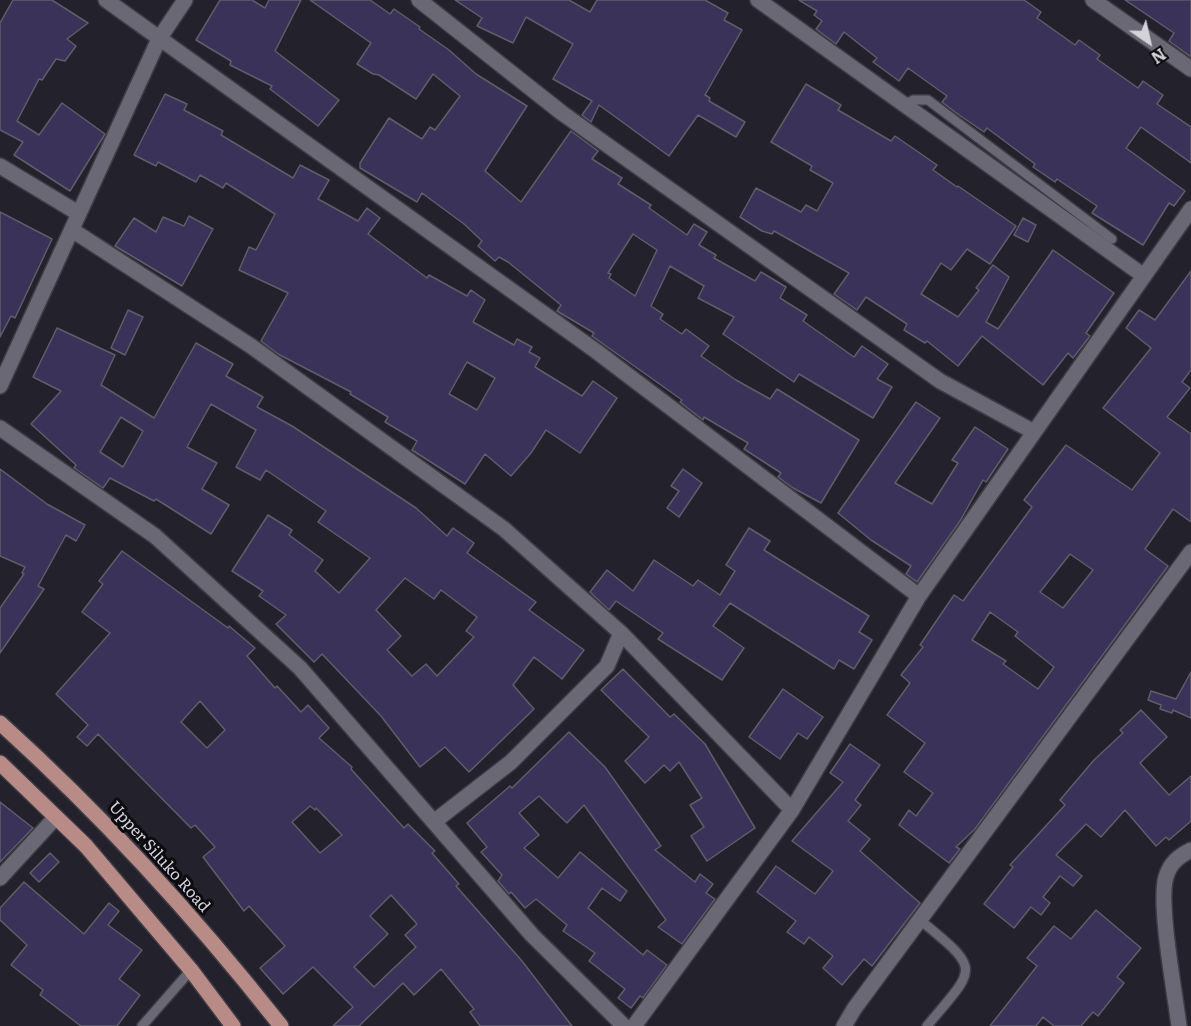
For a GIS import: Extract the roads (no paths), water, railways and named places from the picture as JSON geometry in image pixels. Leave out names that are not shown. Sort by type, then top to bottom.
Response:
[{"type":"main road","name":"Upper Siluko Road","points":[[0,723],[107,825],[238,972],[281,1026]]},
{"type":"main road","points":[[0,763],[86,846],[191,970],[233,1026]]},
{"type":"street","points":[[106,0],[597,351],[919,596]]},
{"type":"street","points":[[0,386],[159,39],[185,0]]},
{"type":"street","points":[[419,0],[562,113],[940,381],[1034,432]]},
{"type":"street","points":[[758,0],[905,105],[1030,186],[1144,276]]},
{"type":"street","points":[[1094,0],[1191,69]]},
{"type":"street","points":[[0,166],[78,213]]},
{"type":"street","points":[[634,1026],[792,810],[919,596],[1191,209]]},
{"type":"street","points":[[72,230],[251,346],[494,523],[621,633],[792,810]]},
{"type":"street","points":[[0,428],[155,536],[300,668],[532,935],[624,1026]]},
{"type":"street","points":[[844,1026],[1191,552]]},
{"type":"street","points":[[435,821],[511,762],[607,666],[621,633]]},
{"type":"street","points":[[0,878],[56,817]]},
{"type":"street","points":[[1183,1024],[1164,899],[1166,878],[1173,864],[1191,850]]},
{"type":"lane","points":[[1030,186],[1112,239]]},
{"type":"lane","points":[[920,920],[957,951],[966,966],[966,975],[961,984],[927,1026]]},
{"type":"lane","points":[[142,1026],[191,970]]}]
